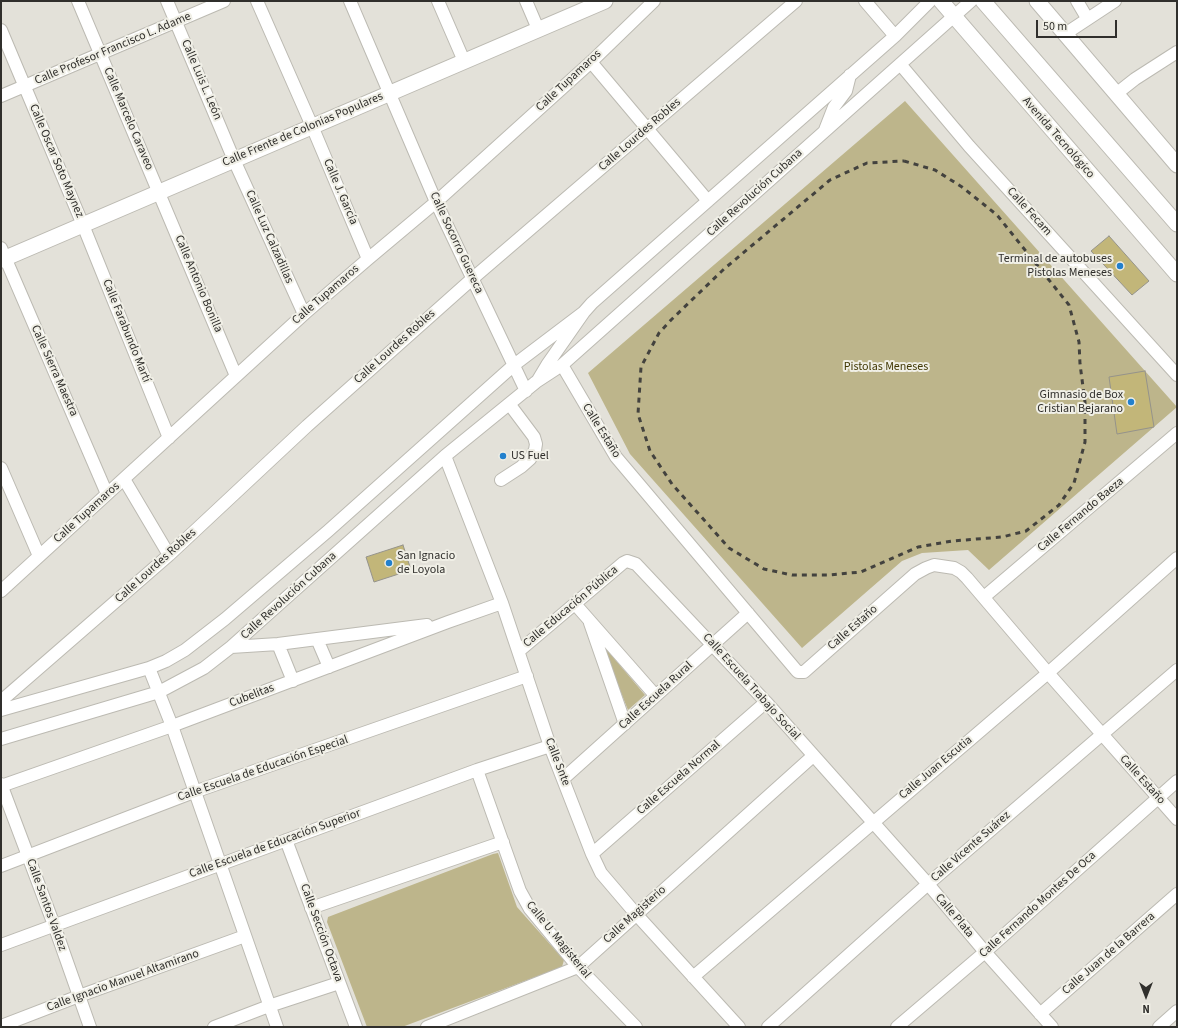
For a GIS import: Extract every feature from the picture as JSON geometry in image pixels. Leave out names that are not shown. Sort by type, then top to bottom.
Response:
[{"type":"main road","name":"Calle Frente de Colonias Populares","points":[[2,255],[84,225],[605,1]]},
{"type":"main road","name":"Avenida Tecnológico","points":[[941,1],[1177,274]]},
{"type":"main road","points":[[983,1],[1177,224]]},
{"type":"main road","points":[[1037,1],[1177,165]]},
{"type":"street","name":"Calle Marcelo Caraveo","points":[[78,1],[160,192]]},
{"type":"street","name":"Calle Luis L. León","points":[[167,1],[234,160]]},
{"type":"street","name":"Calle Profesor Francisco L. Adame","points":[[1,96],[224,1]]},
{"type":"street","name":"Calle J. García","points":[[256,1],[312,126],[368,259]]},
{"type":"street","name":"Calle Socorro Guereca","points":[[350,1],[436,202],[526,391]]},
{"type":"street","points":[[438,1],[464,61]]},
{"type":"street","points":[[526,1],[538,29]]},
{"type":"street","name":"Calle Tupamaros","points":[[1,591],[304,314],[436,202],[591,62],[654,1]]},
{"type":"street","name":"Calle Lourdes Robles","points":[[1,701],[169,555],[307,426],[472,279],[796,1]]},
{"type":"street","points":[[865,1],[895,36]]},
{"type":"street","name":"Calle Revolución Cubana","points":[[536,382],[584,312],[592,303],[895,36],[930,1]]},
{"type":"street","name":"Calle Revolución Cubana","points":[[1,739],[159,692],[186,679],[204,668],[231,647],[446,456],[536,382],[562,365],[970,1]]},
{"type":"street","points":[[1077,1],[1087,18]]},
{"type":"street","points":[[1065,34],[1087,18],[1115,1]]},
{"type":"street","name":"Calle Oscar Soto Maynez","points":[[1,30],[84,225]]},
{"type":"street","points":[[1116,94],[1135,79],[1177,52]]},
{"type":"street","points":[[591,62],[708,201]]},
{"type":"street","name":"Calle Fecam","points":[[900,64],[969,146],[1177,375]]},
{"type":"street","points":[[824,131],[834,107],[846,91],[850,75]]},
{"type":"street","name":"Calle Luz Calzadillas","points":[[234,160],[304,314]]},
{"type":"street","name":"Calle Antonio Bonilla","points":[[160,192],[236,376]]},
{"type":"street","name":"Calle Farabundo Martí","points":[[84,225],[169,438]]},
{"type":"street","name":"Calle Sierra Maestra","points":[[2,255],[107,494]]},
{"type":"street","points":[[1,710],[149,668],[166,661],[185,650],[225,619],[334,526],[514,365],[584,312]]},
{"type":"street","name":"Calle Estaño","points":[[562,365],[616,457],[796,670],[804,672],[915,574],[934,565],[954,568],[967,578],[984,597],[1048,673],[1177,819]]},
{"type":"street","points":[[501,480],[521,467],[530,459],[535,450],[536,444],[534,437],[510,404]]},
{"type":"street","name":"Calle Fernando Baeza","points":[[984,597],[1177,433]]},
{"type":"street","name":"Calle Snte","points":[[446,456],[502,603],[550,746],[592,854],[601,873],[636,914],[739,1027]]},
{"type":"street","points":[[1,468],[39,556]]},
{"type":"street","points":[[124,479],[169,555]]},
{"type":"street","name":"Calle Juan Escutia","points":[[693,977],[1048,673],[1177,558]]},
{"type":"street","name":"Calle Escuela Trabajo Social","points":[[623,563],[627,561],[636,564],[713,644],[873,822]]},
{"type":"street","name":"Calle Educación Pública","points":[[519,651],[623,563]]},
{"type":"street","name":"Cubelitas","points":[[1,785],[172,726],[502,603]]},
{"type":"street","points":[[575,604],[655,695]]},
{"type":"street","name":"Calle Escuela Rural","points":[[563,778],[748,613]]},
{"type":"street","points":[[589,619],[625,724]]},
{"type":"street","points":[[231,647],[278,644],[448,622]]},
{"type":"street","points":[[317,639],[329,667]]},
{"type":"street","points":[[278,644],[293,681]]},
{"type":"street","points":[[149,668],[172,726],[277,1027]]},
{"type":"street","name":"Calle Vicente Suárez","points":[[768,1027],[928,884],[1177,670]]},
{"type":"street","name":"Calle Escuela de Educación Especial","points":[[1,866],[194,792],[526,676]]},
{"type":"street","name":"Calle Escuela Normal","points":[[592,854],[766,702]]},
{"type":"street","name":"Calle Escuela de Educación Superior","points":[[1,945],[477,770],[550,746]]},
{"type":"street","name":"Calle Magisterio","points":[[427,1027],[578,967],[813,756]]},
{"type":"street","name":"Calle U. Magisterial","points":[[477,770],[524,900],[578,967],[636,1027]]},
{"type":"street","name":"Calle Fernando Montes De Oca","points":[[897,1027],[985,952],[1177,781]]},
{"type":"street","name":"Calle Santos Valdez","points":[[1,785],[54,925],[90,1027]]},
{"type":"street","name":"Calle Plata","points":[[873,822],[1052,1027]]},
{"type":"street","name":"Calle Sección Octava","points":[[286,840],[356,1027]]},
{"type":"street","points":[[311,908],[503,842]]},
{"type":"street","name":"Calle Juan de la Barrera","points":[[1040,1014],[1177,894]]},
{"type":"street","name":"Calle Ignacio Manuel Altamirano","points":[[1,1026],[245,936]]},
{"type":"street","points":[[214,1027],[269,1006],[339,983]]},
{"type":"street","points":[[1159,1027],[1177,1011]]},
{"type":"green space","name":"Pistolas Meneses","points":[[905,101],[1177,407],[989,570],[968,550],[922,553],[902,561],[802,648],[630,454],[588,373]]},
{"type":"green space","points":[[601,643],[645,695],[628,710]]},
{"type":"green space","points":[[498,853],[517,907],[564,960],[562,967],[402,1027],[367,1027],[327,922],[328,917]]},
{"type":"building","name":"Terminal de autobuses Pistolas Meneses","points":[[1109,236],[1149,281],[1132,295],[1091,251]]},
{"type":"building","name":"Gimnasio de Box Cristian Bejarano","points":[[1145,371],[1154,427],[1117,434],[1109,377]]},
{"type":"building","name":"San Ignacio de Loyola","points":[[403,545],[411,570],[374,582],[366,557]]},
{"type":"railway","points":[[904,161],[935,170],[962,187],[997,215],[1069,305],[1079,342],[1085,402],[1085,442],[1074,483],[1059,505],[1026,531],[1002,537],[952,541],[918,547],[861,572],[828,575],[792,575],[764,569],[729,548],[672,484],[650,451],[638,414],[641,367],[659,333],[671,320],[724,269],[830,180],[867,163],[904,161]]},
{"type":"place","name":"Terminal de autobuses Pistolas Meneses","points":[[1120,266]]},
{"type":"place","name":"Gimnasio de Box Cristian Bejarano","points":[[1131,402]]},
{"type":"place","name":"US Fuel","points":[[503,456]]},
{"type":"place","name":"San Ignacio de Loyola","points":[[389,563]]}]
